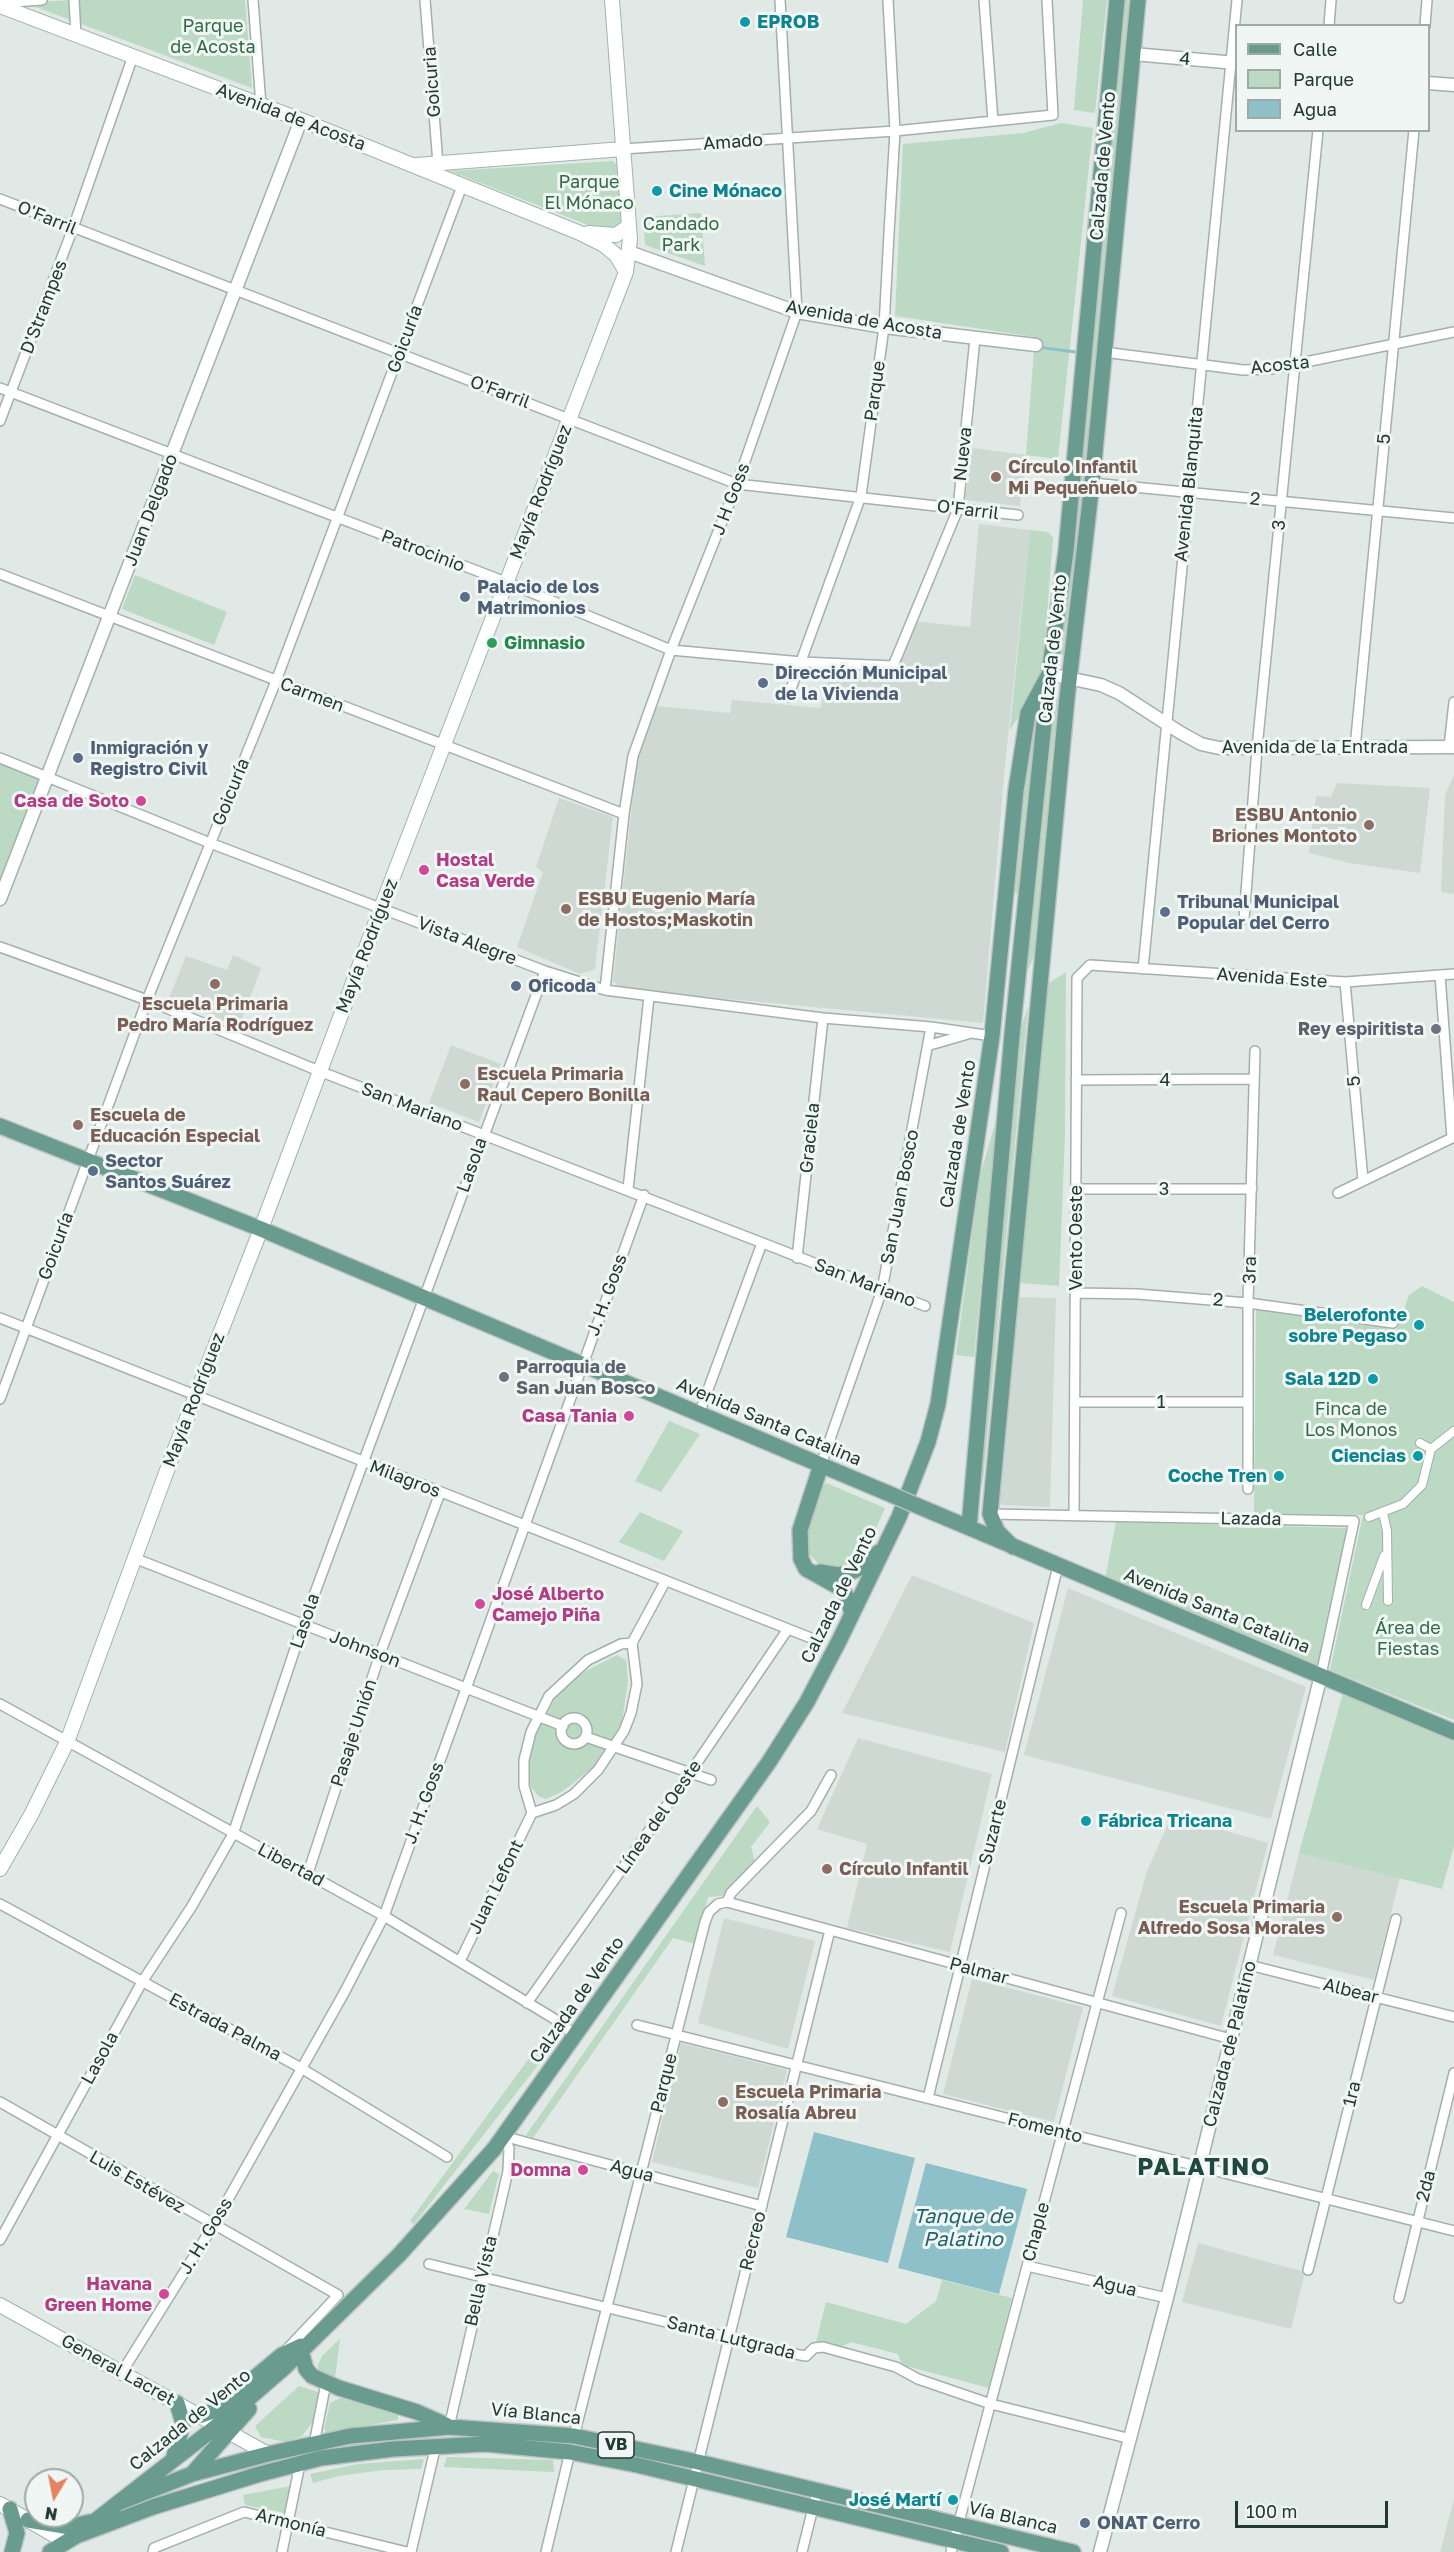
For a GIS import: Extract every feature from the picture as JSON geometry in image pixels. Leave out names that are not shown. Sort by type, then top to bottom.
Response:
[{"type":"main road","name":"Mayía Rodríguez","points":[[0,1869],[31,1815],[67,1742],[134,1558],[261,1229],[381,908],[626,273],[629,226],[612,0]]},
{"type":"main road","name":"Calzada de Vento","points":[[969,1527],[1012,1035],[1049,674],[1066,551],[1117,0]]},
{"type":"main road","name":"Calzada de Vento","points":[[990,1514],[1069,677],[1092,483],[1138,0]]},
{"type":"main road","name":"Avenida de Acosta","points":[[0,5],[301,120],[580,233],[604,245],[616,255],[626,273]]},
{"type":"main road","name":"Amado","points":[[412,165],[623,149]]},
{"type":"main road","name":"Avenida de Acosta","points":[[580,233],[616,235],[629,226]]},
{"type":"main road","name":"Calzada de Vento","points":[[305,2347],[412,2242],[503,2136],[576,2036],[769,1762],[807,1702],[885,1547],[928,1442],[938,1404],[992,1036],[1016,790],[1028,713],[1049,674]]},
{"type":"main road","points":[[972,1169],[994,1083],[1012,1035],[1041,971]]},
{"type":"main road","name":"Avenida Santa Catalina","points":[[0,1126],[261,1229],[1454,1732]]},
{"type":"main road","points":[[821,1465],[800,1530],[801,1559],[806,1569],[842,1589],[848,1599],[852,1614]]},
{"type":"main road","points":[[969,1527],[978,1526],[990,1514],[997,1531],[1013,1547]]},
{"type":"main road","points":[[799,1545],[812,1568],[838,1575],[860,1568],[885,1547]]},
{"type":"main road","name":"General Lacret","points":[[0,2304],[268,2454]]},
{"type":"main road","points":[[199,2416],[216,2410],[305,2347],[306,2368],[312,2376],[326,2383],[417,2412],[449,2427]]},
{"type":"main road","name":"Calzada de Vento","points":[[153,2507],[178,2489],[192,2474],[223,2430],[283,2361]]},
{"type":"main road","points":[[173,2460],[183,2423],[177,2403]]},
{"type":"main road","name":"Vía Blanca","points":[[50,2552],[118,2503],[192,2474],[268,2454],[360,2435],[449,2427],[574,2436],[698,2462],[1073,2552]]},
{"type":"main road","name":"Calzada de Vento","points":[[118,2503],[173,2460],[223,2430]]},
{"type":"main road","name":"Vía Blanca","points":[[71,2539],[153,2507],[321,2458],[436,2445],[485,2444],[570,2452],[694,2478],[953,2546],[1001,2552]]},
{"type":"main road","points":[[268,2454],[288,2461],[321,2458]]},
{"type":"main road","points":[[5,2507],[24,2518]]},
{"type":"main road","points":[[5,2507],[17,2533],[12,2552]]},
{"type":"main road","points":[[84,2524],[104,2514]]},
{"type":"main road","points":[[46,2528],[71,2539]]},
{"type":"street","points":[[0,5],[42,0]]},
{"type":"street","points":[[74,0],[76,34]]},
{"type":"street","points":[[253,0],[261,105]]},
{"type":"street","name":"Goicuria","points":[[425,0],[438,164]]},
{"type":"street","name":"J H Goss","points":[[605,990],[624,814],[633,756],[671,650],[737,484],[797,312],[780,0]]},
{"type":"street","name":"Parque","points":[[788,697],[861,496],[884,327],[895,131],[888,0]]},
{"type":"street","points":[[984,0],[993,121]]},
{"type":"street","name":"Amado","points":[[623,149],[895,131],[1053,115],[1047,0]]},
{"type":"street","name":"Avenida Blanquita","points":[[1236,24],[1237,0]]},
{"type":"street","points":[[1329,24],[1331,0]]},
{"type":"street","points":[[1425,24],[1427,0]]},
{"type":"street","name":"Avenida Blanquita","points":[[1143,969],[1187,492],[1203,365],[1235,42]]},
{"type":"street","name":"4","points":[[1133,54],[1234,63]]},
{"type":"street","name":"D'Strampes","points":[[0,421],[73,228],[133,56]]},
{"type":"street","points":[[1430,83],[1454,85]]},
{"type":"street","name":"Juan Delgado","points":[[0,899],[301,120]]},
{"type":"street","name":"3","points":[[1244,919],[1257,748],[1318,132]]},
{"type":"street","name":"5","points":[[1355,748],[1414,132]]},
{"type":"street","name":"Goicuría","points":[[0,1399],[147,1000],[276,681],[462,186]]},
{"type":"street","name":"O'Farril","points":[[0,199],[737,484],[1017,515]]},
{"type":"street","name":"Avenida de Acosta","points":[[629,252],[797,312],[884,327],[1036,345]]},
{"type":"street","name":"Acosta","points":[[1104,352],[1243,370],[1294,366],[1454,332]]},
{"type":"street","name":"Nueva","points":[[893,666],[958,509],[975,338]]},
{"type":"street","name":"Patrocinio","points":[[0,388],[172,456],[506,582],[671,650],[802,662],[893,666]]},
{"type":"street","name":"2","points":[[1092,483],[1454,518]]},
{"type":"street","name":"Carmen","points":[[0,574],[624,814]]},
{"type":"street","name":"Avenida de la Entrada","points":[[1049,674],[1101,685],[1119,693],[1201,744],[1219,748],[1451,747]]},
{"type":"street","points":[[1451,747],[1454,702]]},
{"type":"street","name":"Vista Alegre","points":[[0,758],[210,843],[545,970],[605,990],[823,1018],[932,1027],[992,1036]]},
{"type":"street","name":"San Mariano","points":[[0,947],[147,1000],[319,1071],[644,1195],[797,1258],[925,1306]]},
{"type":"street","name":"Avenida Este","points":[[1090,965],[1345,982],[1454,974]]},
{"type":"street","name":"Vento Oeste","points":[[1074,1515],[1077,978],[1090,965]]},
{"type":"street","name":"Lasola","points":[[0,2240],[142,1982],[192,1906],[233,1834],[303,1625],[545,970]]},
{"type":"street","points":[[1338,1193],[1452,1138],[1440,975]]},
{"type":"street","name":"5","points":[[1345,982],[1363,1180]]},
{"type":"street","points":[[628,1189],[649,997]]},
{"type":"street","name":"Graciela","points":[[797,1258],[823,1018]]},
{"type":"street","name":"San Juan Bosco","points":[[821,1465],[882,1290],[932,1027]]},
{"type":"street","points":[[930,1045],[972,1032]]},
{"type":"street","name":"3ra","points":[[1248,1489],[1248,1303],[1255,1051]]},
{"type":"street","name":"4","points":[[1076,1080],[1253,1079]]},
{"type":"street","name":"3","points":[[1076,1189],[1252,1189]]},
{"type":"street","name":"J. H. Goss","points":[[122,2372],[213,2226],[384,1916],[581,1364],[644,1195]]},
{"type":"street","points":[[699,1414],[762,1243]]},
{"type":"street","name":"2","points":[[1077,1293],[1137,1294],[1248,1303],[1393,1323]]},
{"type":"street","name":"Milagros","points":[[0,1318],[362,1463],[524,1524],[665,1582],[811,1638]]},
{"type":"street","name":"1","points":[[1075,1402],[1247,1402]]},
{"type":"street","points":[[1369,1517],[1403,1504],[1422,1485],[1431,1449],[1454,1431]]},
{"type":"street","points":[[1420,1443],[1431,1449]]},
{"type":"street","name":"Pasaje Unión","points":[[308,1873],[380,1654],[440,1493]]},
{"type":"street","points":[[1383,1513],[1387,1531],[1388,1601]]},
{"type":"street","name":"Lazada","points":[[990,1514],[1354,1521],[1321,1675]]},
{"type":"street","points":[[1366,1605],[1386,1551]]},
{"type":"street","name":"Johnson","points":[[134,1558],[563,1726]]},
{"type":"street","name":"Suzarte","points":[[928,2098],[1058,1566]]},
{"type":"street","points":[[632,1642],[606,1651],[572,1672],[549,1696],[538,1717],[524,1760],[524,1786],[532,1813],[556,1805],[574,1794],[598,1770],[614,1747],[631,1713],[636,1691],[632,1642],[665,1582]]},
{"type":"street","name":"Línea del Oeste","points":[[527,2002],[690,1773],[788,1629]]},
{"type":"street","name":"Calzada de Palatino","points":[[1100,2552],[1167,2298],[1321,1675]]},
{"type":"street","name":"Libertad","points":[[0,1704],[384,1916],[527,2002],[576,2036]]},
{"type":"street","name":"Johnson","points":[[571,1719],[579,1719],[587,1728],[586,1737],[580,1743],[568,1742],[562,1736],[563,1726],[571,1719]]},
{"type":"street","name":"Johnson","points":[[586,1737],[711,1780]]},
{"type":"street","name":"Parque","points":[[574,2436],[705,1922],[709,1912],[718,1904],[727,1902],[731,1893],[811,1811],[831,1775]]},
{"type":"street","name":"Juan Lefont","points":[[460,1961],[532,1813]]},
{"type":"street","name":"Palmar","points":[[727,1902],[1231,2039]]},
{"type":"street","name":"Estrada Palma","points":[[0,1904],[301,2068],[447,2157]]},
{"type":"street","name":"Chaple","points":[[953,2546],[1120,1913]]},
{"type":"street","name":"1ra","points":[[1308,2270],[1396,1919]]},
{"type":"street","name":"Recreo","points":[[676,2552],[830,1930]]},
{"type":"street","name":"Albear","points":[[1249,1965],[1454,2017]]},
{"type":"street","name":"Fomento","points":[[637,2025],[1454,2231]]},
{"type":"street","name":"2da","points":[[1398,2298],[1454,2073]]},
{"type":"street","name":"Luis Estévez","points":[[0,2102],[213,2226],[338,2295],[283,2361]]},
{"type":"street","name":"Agua","points":[[503,2136],[762,2205]]},
{"type":"street","name":"Bella Vista","points":[[449,2427],[509,2163],[509,2148],[503,2136]]},
{"type":"street","name":"Santa Lutgrada","points":[[429,2264],[800,2355],[806,2356],[814,2348],[823,2347],[896,2367],[918,2379],[991,2403],[1131,2439]]},
{"type":"street","name":"Agua","points":[[1027,2266],[1167,2298]]},
{"type":"street","points":[[314,2444],[326,2383]]},
{"type":"street","points":[[409,2552],[436,2445]]},
{"type":"street","points":[[546,2552],[570,2452]]},
{"type":"street","points":[[282,2552],[300,2464]]},
{"type":"street","points":[[802,2552],[817,2492]]},
{"type":"street","name":"Armonía","points":[[153,2552],[154,2548],[244,2512],[409,2552]]},
{"type":"shaded area","name":"Círculo Infantil Mi Pequeñuelo","points":[[972,448],[1026,455],[1020,506],[965,500]]},
{"type":"shaded area","points":[[979,524],[1030,530],[1005,765],[983,1023],[621,989],[613,981],[637,758],[656,706],[730,713],[732,700],[820,708],[833,664],[893,666],[912,621],[970,627]]},
{"type":"shaded area","points":[[1454,775],[1454,894],[1441,892],[1445,795]]},
{"type":"shaded area","name":"ESBU Antonio Briones Montoto","points":[[1337,783],[1430,788],[1420,873],[1349,863],[1309,853],[1316,796],[1331,797]]},
{"type":"shaded area","name":"ESBU Eugenio María de Hostos;Maskotin","points":[[559,798],[613,817],[595,969],[580,974],[517,947],[543,872],[536,867]]},
{"type":"shaded area","name":"Escuela Primaria Pedro María Rodríguez","points":[[233,955],[261,968],[239,1027],[169,998],[186,956],[227,970]]},
{"type":"shaded area","name":"Escuela Primaria Raul Cepero Bonilla","points":[[451,1045],[501,1064],[479,1122],[429,1103]]},
{"type":"shaded area","points":[[1016,1297],[1056,1298],[1050,1507],[1002,1505],[997,1500]]},
{"type":"shaded area","points":[[912,1575],[1034,1623],[1005,1752],[842,1713]]},
{"type":"shaded area","points":[[1068,1588],[1306,1687],[1271,1819],[1024,1755]]},
{"type":"shaded area","points":[[858,1738],[992,1774],[950,1952],[847,1928],[867,1844],[817,1829]]},
{"type":"shaded area","points":[[1172,1815],[1268,1843],[1221,2026],[1112,1996],[1147,1871]]},
{"type":"shaded area","name":"Escuela Primaria Alfredo Sosa Morales","points":[[1299,1853],[1400,1878],[1374,1980],[1273,1955]]},
{"type":"shaded area","points":[[724,1918],[815,1941],[788,2049],[698,2023]]},
{"type":"shaded area","points":[[972,1979],[1083,2007],[1054,2122],[943,2094]]},
{"type":"shaded area","name":"Escuela Primaria Rosalía Abreu","points":[[681,2043],[787,2070],[758,2188],[652,2162]]},
{"type":"shaded area","points":[[1198,2243],[1305,2272],[1291,2329],[1182,2302]]},
{"type":"shaded area","points":[[1454,2499],[1454,2552],[1440,2552]]},
{"type":"green space","name":"Parque de Acosta","points":[[245,0],[252,88],[36,7],[38,2]]},
{"type":"green space","points":[[1083,0],[1107,0],[1095,113],[1074,110]]},
{"type":"green space","points":[[1122,0],[1132,0],[1085,484],[1065,655],[1060,655]]},
{"type":"green space","points":[[1061,123],[1093,128],[1058,459],[1026,455],[1035,337],[895,316],[903,144],[1023,133]]},
{"type":"green space","name":"Parque El Mónaco","points":[[613,161],[619,168],[622,218],[619,225],[612,228],[588,225],[450,171]]},
{"type":"green space","name":"Candado Park","points":[[701,213],[705,266],[645,245],[643,217]]},
{"type":"green space","points":[[1030,530],[1048,532],[1053,538],[1042,679],[1010,730]]},
{"type":"green space","points":[[135,575],[227,612],[214,645],[122,609]]},
{"type":"green space","points":[[1052,697],[1058,697],[1035,954],[1027,972]]},
{"type":"green space","points":[[1040,703],[1020,898],[1013,889],[1034,713]]},
{"type":"green space","points":[[0,763],[43,779],[0,891]]},
{"type":"green space","points":[[1066,972],[1065,1134],[1059,1286],[1020,1283],[1047,984]]},
{"type":"green space","points":[[1028,1007],[983,1481],[979,1491],[1019,1034]]},
{"type":"green space","points":[[997,1117],[974,1357],[956,1355],[980,1176]]},
{"type":"green space","name":"Finca de Los Monos","points":[[1422,1286],[1454,1302],[1454,1720],[1330,1670],[1363,1515],[1254,1513],[1256,1309],[1397,1330],[1409,1295]]},
{"type":"green space","points":[[669,1421],[700,1434],[661,1492],[635,1481]]},
{"type":"green space","points":[[826,1483],[885,1508],[865,1554],[851,1565],[841,1569],[821,1566],[806,1551],[806,1524],[819,1491]]},
{"type":"green space","points":[[640,1512],[683,1531],[664,1561],[619,1542]]},
{"type":"green space","points":[[1116,1522],[1347,1528],[1318,1665],[1105,1579]]},
{"type":"green space","points":[[617,1655],[626,1660],[628,1681],[622,1721],[616,1733],[597,1764],[563,1791],[546,1799],[538,1796],[531,1787],[530,1755],[536,1735],[558,1693],[586,1671]]},
{"type":"green space","points":[[1343,1693],[1454,1741],[1454,1846],[1442,1889],[1299,1853]]},
{"type":"green space","points":[[757,1806],[770,1822],[751,1847],[755,1861],[722,1896],[708,1897],[696,1944],[673,1938],[533,2138],[526,2135]]},
{"type":"green space","points":[[549,2031],[559,2038],[414,2224],[410,2221]]},
{"type":"green space","points":[[493,2171],[499,2174],[489,2214],[464,2209]]},
{"type":"green space","points":[[942,2280],[1012,2298],[989,2388],[902,2365],[898,2354],[851,2342],[838,2348],[816,2342],[826,2302],[906,2324],[936,2301]]},
{"type":"green space","points":[[340,2339],[335,2379],[319,2374],[318,2365],[322,2356]]},
{"type":"green space","points":[[299,2386],[318,2392],[314,2420],[302,2436],[286,2442],[261,2437],[255,2426]]},
{"type":"green space","points":[[340,2398],[391,2410],[398,2415],[398,2420],[328,2433],[324,2430],[330,2403]]},
{"type":"green space","points":[[447,2457],[553,2460],[554,2472],[444,2467]]},
{"type":"green space","points":[[424,2459],[421,2469],[384,2470],[338,2476],[313,2483],[310,2474],[358,2464]]},
{"type":"green space","points":[[291,2486],[285,2513],[245,2505],[243,2495]]},
{"type":"water","name":"Tanque de Palatino","points":[[814,2132],[915,2158],[888,2263],[786,2237]]},
{"type":"water","name":"Tanque de Palatino","points":[[926,2163],[1027,2189],[999,2294],[898,2268]]},
{"type":"waterway","points":[[1044,348],[1076,352]]},
{"type":"place","name":"EPROB","points":[[745,22]]},
{"type":"place","name":"Cine Mónaco","points":[[657,191]]},
{"type":"place","name":"Círculo Infantil Mi Pequeñuelo","points":[[996,477]]},
{"type":"place","name":"Palacio de los Matrimonios","points":[[465,597]]},
{"type":"place","name":"Gimnasio","points":[[492,643]]},
{"type":"place","name":"Dirección Municipal de la Vivienda","points":[[763,683]]},
{"type":"place","name":"Inmigración y Registro Civil","points":[[78,758]]},
{"type":"place","name":"Casa de Soto","points":[[141,801]]},
{"type":"place","name":"ESBU Antonio Briones Montoto","points":[[1369,825]]},
{"type":"place","name":"Hostal Casa Verde","points":[[424,870]]},
{"type":"place","name":"ESBU Eugenio María de Hostos;Maskotin","points":[[566,909]]},
{"type":"place","name":"Tribunal Municipal Popular del Cerro","points":[[1165,912]]},
{"type":"place","name":"Escuela Primaria Pedro María Rodríguez","points":[[215,984]]},
{"type":"place","name":"Oficoda","points":[[516,986]]},
{"type":"place","name":"Rey espiritista","points":[[1436,1029]]},
{"type":"place","name":"Escuela Primaria Raul Cepero Bonilla","points":[[465,1084]]},
{"type":"place","name":"Escuela de Educación Especial","points":[[78,1125]]},
{"type":"place","name":"Sector Santos Suárez","points":[[93,1171]]},
{"type":"place","name":"Belerofonte sobre Pegaso","points":[[1419,1325]]},
{"type":"place","name":"Parroquia de San Juan Bosco","points":[[504,1377]]},
{"type":"place","name":"Sala 12D","points":[[1373,1379]]},
{"type":"place","name":"Casa Tania","points":[[629,1416]]},
{"type":"place","name":"Ciencias","points":[[1418,1456]]},
{"type":"place","name":"Coche Tren","points":[[1279,1476]]},
{"type":"place","name":"José Alberto Camejo Piña","points":[[480,1604]]},
{"type":"place","name":"Fábrica Tricana","points":[[1086,1821]]},
{"type":"place","name":"Círculo Infantil","points":[[827,1869]]},
{"type":"place","name":"Escuela Primaria Alfredo Sosa Morales","points":[[1337,1917]]},
{"type":"place","name":"Escuela Primaria Rosalía Abreu","points":[[723,2102]]},
{"type":"place","name":"Domna","points":[[583,2170]]},
{"type":"place","name":"Havana Green Home","points":[[164,2294]]},
{"type":"place","name":"José Martí","points":[[953,2500]]},
{"type":"place","name":"ONAT Cerro","points":[[1085,2523]]},
{"type":"district","name":"PALATINO","points":[[1204,2167]]},
{"type":"park label","name":"Área de Fiestas","points":[[1408,1638]]}]
